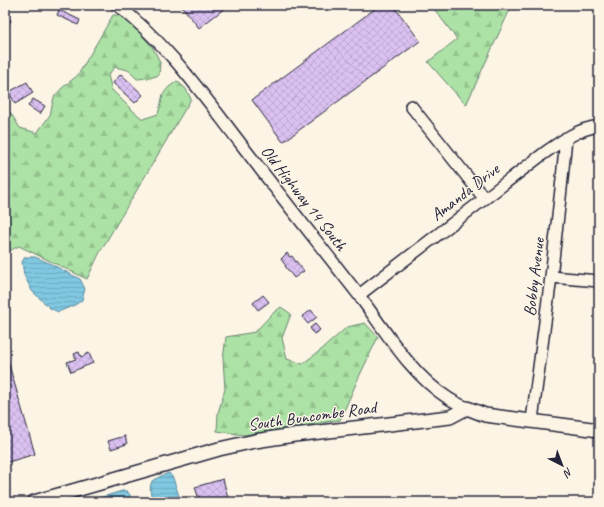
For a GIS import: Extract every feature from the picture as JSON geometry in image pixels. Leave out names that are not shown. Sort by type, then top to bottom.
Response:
[{"type":"main road","points":[[467,408],[485,415],[599,430]]},
{"type":"main road","name":"South Buncombe Road","points":[[34,502],[219,449],[255,441],[450,417],[467,408]]},
{"type":"street","name":"Old Highway 14 South","points":[[117,5],[156,39],[186,72],[274,188],[359,295],[415,370],[448,398],[467,408]]},
{"type":"street","points":[[411,106],[484,198]]},
{"type":"street","name":"Amanda Drive","points":[[359,295],[543,154],[566,138],[582,130],[599,126]]},
{"type":"street","name":"Bobby Avenue","points":[[532,420],[551,277],[566,138]]},
{"type":"street","points":[[551,277],[599,281]]},
{"type":"green space","points":[[431,5],[512,5],[466,105],[428,62],[457,39]]},
{"type":"green space","points":[[113,15],[119,15],[135,27],[153,48],[160,62],[159,75],[150,78],[137,79],[128,70],[115,67],[108,75],[112,90],[143,119],[158,114],[163,94],[177,81],[186,89],[191,99],[100,252],[87,279],[19,246],[5,253],[5,107],[20,128],[37,133],[50,115],[54,97],[62,88],[78,75]]},
{"type":"green space","points":[[281,307],[291,314],[282,338],[287,359],[302,364],[321,350],[347,327],[365,323],[378,337],[340,420],[244,435],[217,431],[218,413],[225,389],[223,359],[226,337],[255,332]]},
{"type":"water","points":[[25,257],[35,257],[80,279],[85,289],[82,300],[75,305],[58,312],[50,308],[32,291],[24,275],[22,262]]},
{"type":"water","points":[[169,473],[173,478],[181,502],[154,502],[150,491],[152,481]]},
{"type":"water","points":[[122,491],[127,491],[130,498],[122,502],[86,502]]},
{"type":"building","points":[[181,5],[229,5],[199,28]]},
{"type":"building","points":[[380,5],[393,5],[420,41],[283,142],[252,100]]},
{"type":"building","points":[[59,10],[80,20],[78,25],[57,15]]},
{"type":"building","points":[[5,17],[11,20],[7,29],[5,28]]},
{"type":"building","points":[[121,74],[143,95],[135,103],[113,83]]},
{"type":"building","points":[[27,82],[33,93],[15,104],[9,92]]},
{"type":"building","points":[[33,99],[45,106],[40,114],[28,106]]},
{"type":"building","points":[[287,253],[290,257],[292,256],[304,271],[294,278],[281,259]]},
{"type":"building","points":[[263,295],[269,302],[258,310],[253,303]]},
{"type":"building","points":[[311,310],[317,317],[308,324],[302,317]]},
{"type":"building","points":[[315,324],[320,330],[314,334],[310,328]]},
{"type":"building","points":[[5,351],[35,454],[5,463]]},
{"type":"building","points":[[79,352],[81,357],[89,353],[93,363],[71,372],[67,362],[76,359],[74,354]]},
{"type":"building","points":[[125,436],[127,444],[111,449],[108,441]]},
{"type":"building","points":[[223,479],[229,502],[200,502],[195,487]]}]
